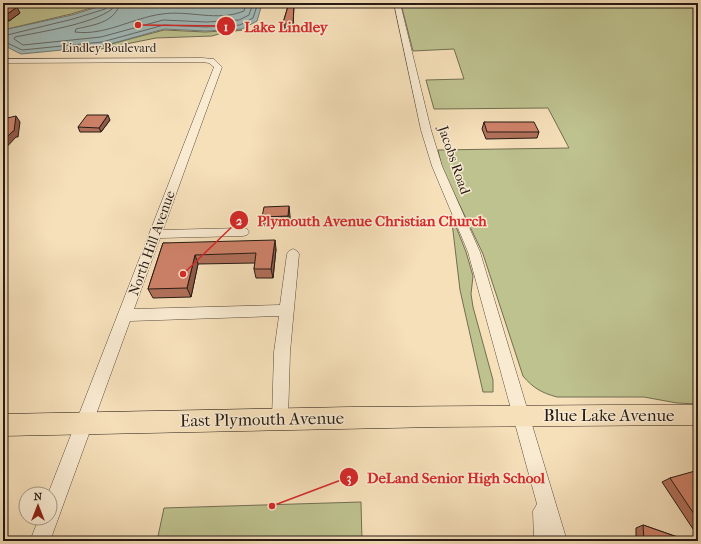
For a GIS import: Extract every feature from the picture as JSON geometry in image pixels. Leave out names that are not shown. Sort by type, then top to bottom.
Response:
[{"type":"main road","name":"Blue Lake Avenue","points":[[521,415],[698,415]]},
{"type":"main road","name":"East Plymouth Avenue","points":[[3,425],[521,415]]},
{"type":"street","name":"Jacobs Road","points":[[397,3],[426,130],[437,166],[474,252],[521,415]]},
{"type":"street","name":"Lindley Boulevard","points":[[3,61],[197,60],[211,61],[215,63]]},
{"type":"street","name":"North Hill Avenue","points":[[58,493],[156,234],[194,128],[217,72],[218,67],[215,63]]},
{"type":"street","points":[[156,234],[243,232]]},
{"type":"street","points":[[280,419],[282,352],[293,254]]},
{"type":"street","points":[[125,315],[286,310]]},
{"type":"street","points":[[521,415],[556,541]]},
{"type":"street","points":[[541,490],[544,541]]},
{"type":"street","points":[[40,541],[46,526]]},
{"type":"green space","points":[[3,3],[107,3],[71,14],[3,30]]},
{"type":"green space","points":[[262,3],[394,3],[371,6],[264,6]]},
{"type":"green space","points":[[399,3],[698,3],[698,404],[677,403],[644,397],[557,397],[538,390],[523,376],[483,254],[442,168],[438,150],[569,148],[548,108],[434,109],[426,80],[464,79],[454,49],[413,51],[401,4]]},
{"type":"green space","points":[[164,30],[205,32],[242,30],[212,36],[156,38],[101,49],[100,47]]},
{"type":"green space","points":[[451,214],[466,252],[473,276],[471,294],[473,307],[493,380],[493,392],[483,392],[460,290]]},
{"type":"green space","points":[[361,502],[362,541],[157,541],[164,508]]},
{"type":"water","points":[[110,3],[262,4],[257,21],[242,29],[206,31],[164,29],[103,46],[21,54],[3,45],[3,34],[8,29],[72,15]]},
{"type":"building","points":[[289,3],[294,3],[293,26],[285,26],[285,23],[283,23]]},
{"type":"building","points":[[3,7],[17,7],[6,15],[3,15]]},
{"type":"building","points":[[87,115],[108,115],[99,128],[78,127]]},
{"type":"building","points":[[16,116],[14,131],[3,141],[3,119]]},
{"type":"building","points":[[484,122],[534,122],[539,132],[487,132]]},
{"type":"building","points":[[289,206],[288,216],[262,217],[264,207]]},
{"type":"building","points":[[275,240],[271,269],[254,269],[256,253],[195,255],[187,288],[148,289],[163,243]]},
{"type":"building","points":[[695,471],[698,475],[698,520],[670,478]]},
{"type":"building","points":[[643,525],[689,541],[644,541]]},
{"type":"place","name":"Lake Lindley","points":[[138,25]]},
{"type":"place","name":"Plymouth Avenue Christian Church","points":[[183,274]]},
{"type":"place","name":"DeLand Senior High School","points":[[272,506]]}]
